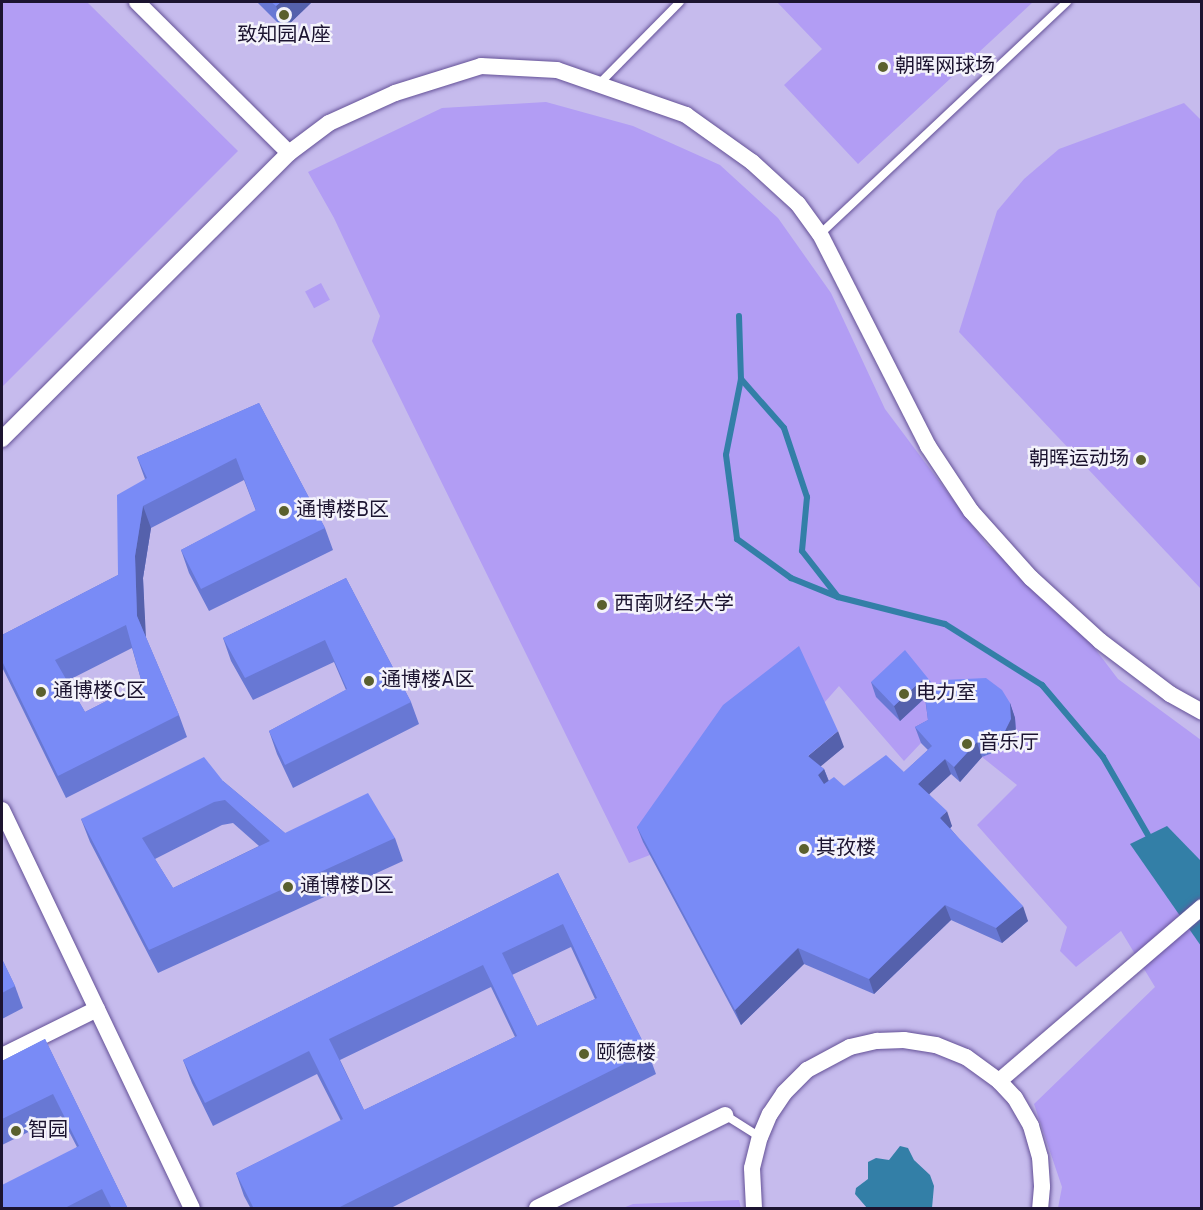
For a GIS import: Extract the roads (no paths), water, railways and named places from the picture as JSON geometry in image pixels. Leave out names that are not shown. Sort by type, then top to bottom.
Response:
[{"type":"street","points":[[137,2],[289,153]]},
{"type":"street","points":[[2,440],[289,153],[329,123],[394,93],[481,66],[557,70],[686,115],[752,162],[798,204],[820,234],[928,446],[971,511],[1031,578],[1100,641],[1170,694],[1202,712]]},
{"type":"street","points":[[2,811],[192,1209]]},
{"type":"street","points":[[999,1081],[1202,907]]},
{"type":"street","points":[[2,1056],[97,1009]]},
{"type":"street","points":[[754,1209],[752,1168],[759,1137],[784,1093],[807,1070],[859,1045],[904,1040],[936,1045],[966,1057],[999,1081],[1015,1098],[1031,1126],[1040,1157],[1042,1187],[1040,1209]]},
{"type":"street","points":[[537,1209],[725,1115]]},
{"type":"lane","points":[[599,84],[681,2]]},
{"type":"lane","points":[[820,234],[1067,2]]},
{"type":"lane","points":[[725,1115],[759,1137]]},
{"type":"water","points":[[1167,826],[1201,861],[1201,946],[1130,844]]},
{"type":"water","points":[[900,1146],[908,1148],[914,1160],[930,1175],[934,1186],[932,1208],[867,1208],[855,1194],[856,1188],[868,1179],[868,1162],[876,1158],[889,1160]]},
{"type":"waterway","points":[[739,316],[741,379],[726,455],[737,539],[791,578],[838,597],[945,624],[1042,685],[1103,757],[1148,835]]},
{"type":"waterway","points":[[741,379],[784,428],[807,497],[802,551],[838,597]]},
{"type":"place","name":"致知园A座","points":[[284,15]]},
{"type":"place","name":"朝晖网球场","points":[[883,67]]},
{"type":"place","name":"朝晖运动场","points":[[1141,460]]},
{"type":"place","name":"通博楼B区","points":[[284,511]]},
{"type":"place","name":"西南财经大学","points":[[602,605]]},
{"type":"place","name":"通博楼A区","points":[[369,681]]},
{"type":"place","name":"通博楼C区","points":[[41,692]]},
{"type":"place","name":"电力室","points":[[904,694]]},
{"type":"place","name":"音乐厅","points":[[967,744]]},
{"type":"place","name":"其孜楼","points":[[804,849]]},
{"type":"place","name":"通博楼D区","points":[[288,887]]},
{"type":"place","name":"颐德楼","points":[[584,1054]]},
{"type":"place","name":"智园","points":[[16,1131]]}]
